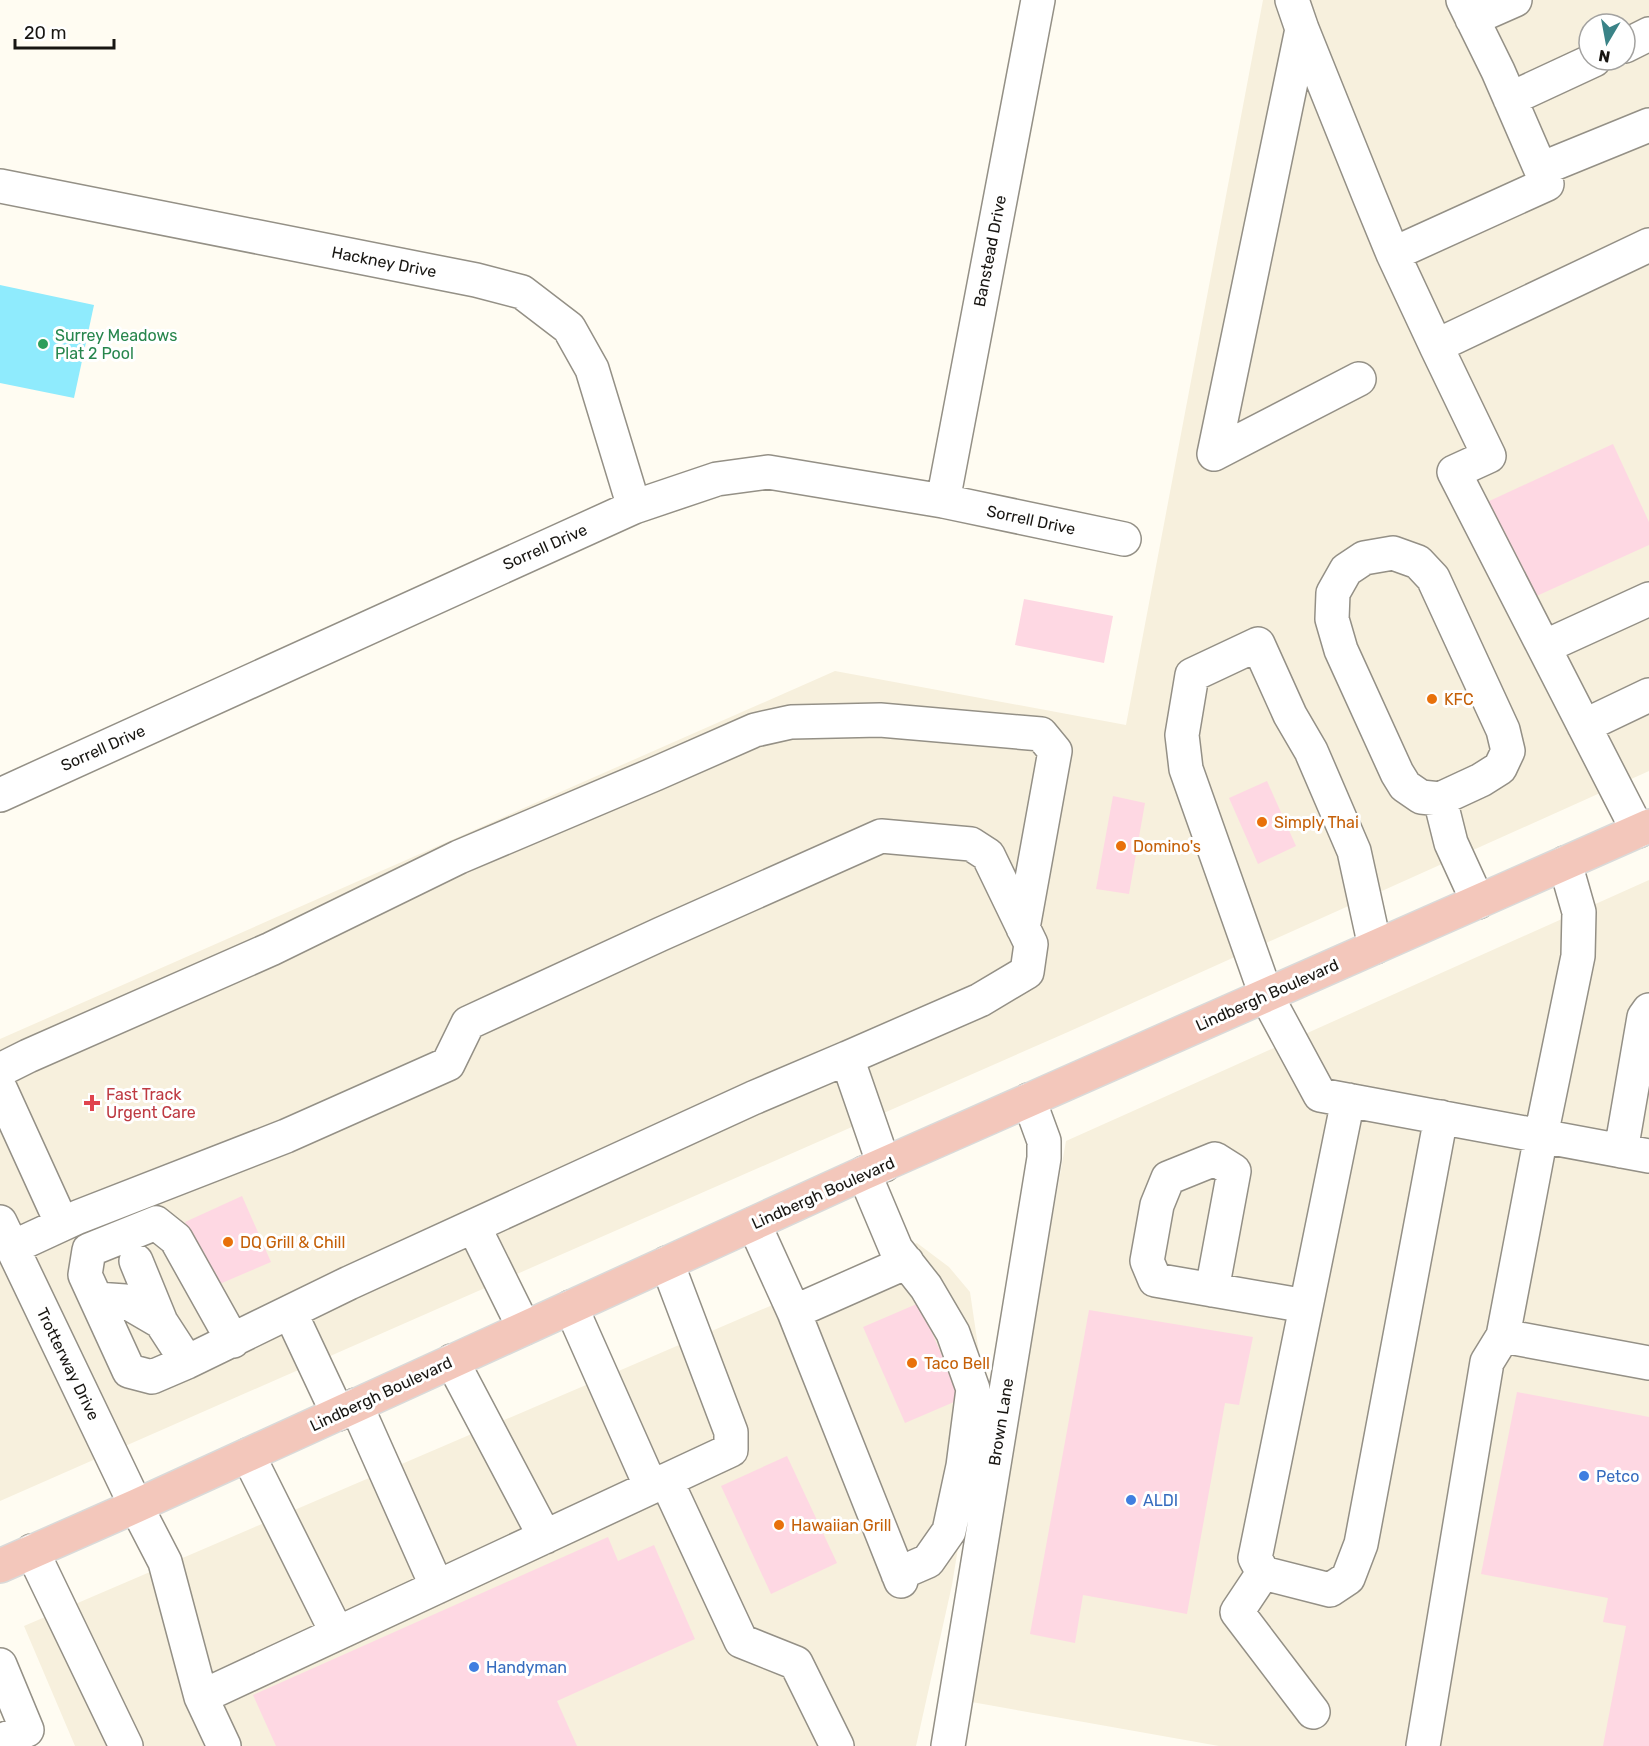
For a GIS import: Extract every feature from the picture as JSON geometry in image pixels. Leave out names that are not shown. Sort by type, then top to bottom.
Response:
[{"type":"main road","name":"Lindbergh Boulevard","points":[[0,1566],[874,1169],[1644,829]]},
{"type":"street","name":"Banstead Drive","points":[[943,501],[1038,0]]},
{"type":"street","points":[[1393,254],[1547,184],[1468,10],[1515,0]]},
{"type":"street","points":[[1297,15],[1393,254],[1489,456],[1454,471],[1584,726],[1644,829]]},
{"type":"street","points":[[1297,15],[1214,454],[1359,380]]},
{"type":"street","points":[[1510,99],[1577,68]]},
{"type":"street","points":[[1541,169],[1649,125]]},
{"type":"street","name":"Hackney Drive","points":[[0,186],[476,280],[522,292],[569,328],[592,369],[634,507]]},
{"type":"street","points":[[1436,346],[1649,245]]},
{"type":"street","name":"Sorrell Drive","points":[[0,795],[634,507],[717,479],[768,472],[943,501],[1124,539]]},
{"type":"street","points":[[1393,553],[1418,562],[1433,578],[1503,730],[1508,751],[1500,768],[1481,780],[1440,799],[1421,797],[1405,786],[1341,650],[1332,619],[1333,593],[1346,570],[1364,558],[1393,553]]},
{"type":"street","points":[[1544,647],[1649,599]]},
{"type":"street","points":[[1375,947],[1354,850],[1311,751],[1290,715],[1257,644],[1192,675],[1182,735],[1186,770],[1266,995],[1320,1095],[1635,1153],[1644,1017],[1649,1010]]},
{"type":"street","points":[[1584,726],[1649,695]]},
{"type":"street","points":[[0,1070],[271,949],[459,857],[755,730],[791,722],[880,720],[1041,734],[1055,751],[1023,928]]},
{"type":"street","points":[[1440,799],[1451,843],[1478,902]]},
{"type":"street","points":[[6,1235],[62,1224],[286,1136],[448,1064],[468,1023],[881,836],[971,844],[988,855],[1031,944],[1028,972],[980,1000],[753,1098],[350,1283],[233,1341],[187,1362],[152,1377],[129,1371],[86,1275],[89,1250],[156,1222],[176,1239],[233,1341]]},
{"type":"street","points":[[1423,1746],[1487,1362],[1503,1336],[1578,956],[1579,912],[1565,863]]},
{"type":"street","points":[[754,1224],[794,1312],[900,1578],[928,1561],[949,1531],[963,1466],[973,1389],[953,1333],[926,1287],[896,1250],[847,1058]]},
{"type":"street","points":[[0,1088],[62,1224]]},
{"type":"street","name":"Brown Lane","points":[[948,1746],[1044,1158],[1044,1141],[1029,1100]]},
{"type":"street","points":[[1348,1100],[1255,1557],[1263,1573],[1329,1590],[1348,1578],[1361,1544],[1441,1117]]},
{"type":"street","points":[[474,1227],[524,1329]]},
{"type":"street","name":"Trotterway Drive","points":[[6,1235],[165,1562],[201,1697],[224,1746]]},
{"type":"street","points":[[136,1261],[161,1322],[187,1362]]},
{"type":"street","points":[[794,1312],[907,1262]]},
{"type":"street","points":[[201,1697],[731,1450],[731,1432],[667,1263]]},
{"type":"street","points":[[1212,1290],[1306,1306]]},
{"type":"street","points":[[96,1299],[125,1301],[161,1322]]},
{"type":"street","points":[[570,1307],[741,1641],[796,1663],[837,1746]]},
{"type":"street","points":[[290,1312],[347,1409],[437,1587]]},
{"type":"street","points":[[1503,1336],[1649,1363]]},
{"type":"street","points":[[452,1361],[545,1537]]},
{"type":"street","points":[[248,1455],[337,1633]]},
{"type":"street","points":[[33,1551],[126,1746]]},
{"type":"street","points":[[1263,1573],[1237,1611],[1313,1712]]},
{"type":"street","points":[[0,1665],[27,1730],[0,1741]]},
{"type":"shaded area","points":[[1263,0],[1649,0],[1649,771],[1068,1032],[0,1501],[0,1039],[835,671],[1126,725]]},
{"type":"shaded area","points":[[1649,880],[1649,1746],[1219,1746],[966,1701],[1066,1141]]},
{"type":"shaded area","points":[[917,1243],[949,1267],[970,1292],[984,1387],[952,1585],[916,1746],[75,1746],[24,1626]]},
{"type":"water","name":"Surrey Meadows Plat 2 Pool","points":[[0,285],[94,305],[74,398],[0,383]]},
{"type":"building","points":[[1613,444],[1649,522],[1649,545],[1530,599],[1485,503]]},
{"type":"building","points":[[1024,599],[1113,616],[1104,663],[1015,645]]},
{"type":"building","name":"Simply Thai","points":[[1267,781],[1296,846],[1258,864],[1229,798]]},
{"type":"building","name":"Domino's","points":[[1113,796],[1145,803],[1129,894],[1096,889]]},
{"type":"building","name":"DQ Grill & Chill","points":[[242,1196],[271,1262],[215,1286],[185,1222]]},
{"type":"building","name":"Taco Bell","points":[[919,1303],[961,1399],[905,1423],[863,1327]]},
{"type":"building","name":"ALDI","points":[[1089,1310],[1253,1337],[1239,1405],[1225,1403],[1187,1614],[1083,1595],[1075,1643],[1030,1634]]},
{"type":"building","points":[[1517,1392],[1649,1417],[1649,1746],[1603,1746],[1626,1626],[1603,1622],[1608,1598],[1481,1574]]},
{"type":"building","name":"Hawaiian Grill","points":[[787,1456],[837,1563],[771,1594],[721,1486]]},
{"type":"building","name":"Handyman","points":[[608,1537],[618,1561],[654,1545],[695,1639],[557,1701],[577,1746],[276,1746],[253,1695]]},
{"type":"place","name":"Surrey Meadows Plat 2 Pool","points":[[43,344]]},
{"type":"place","name":"KFC","points":[[1432,699]]},
{"type":"place","name":"Simply Thai","points":[[1262,822]]},
{"type":"place","name":"Domino's","points":[[1121,846]]},
{"type":"place","name":"Fast Track Urgent Care","points":[[92,1103]]},
{"type":"place","name":"DQ Grill & Chill","points":[[228,1242]]},
{"type":"place","name":"Taco Bell","points":[[912,1363]]},
{"type":"place","name":"Petco","points":[[1584,1476]]},
{"type":"place","name":"ALDI","points":[[1131,1500]]},
{"type":"place","name":"Hawaiian Grill","points":[[779,1525]]},
{"type":"place","name":"Handyman","points":[[474,1667]]}]
